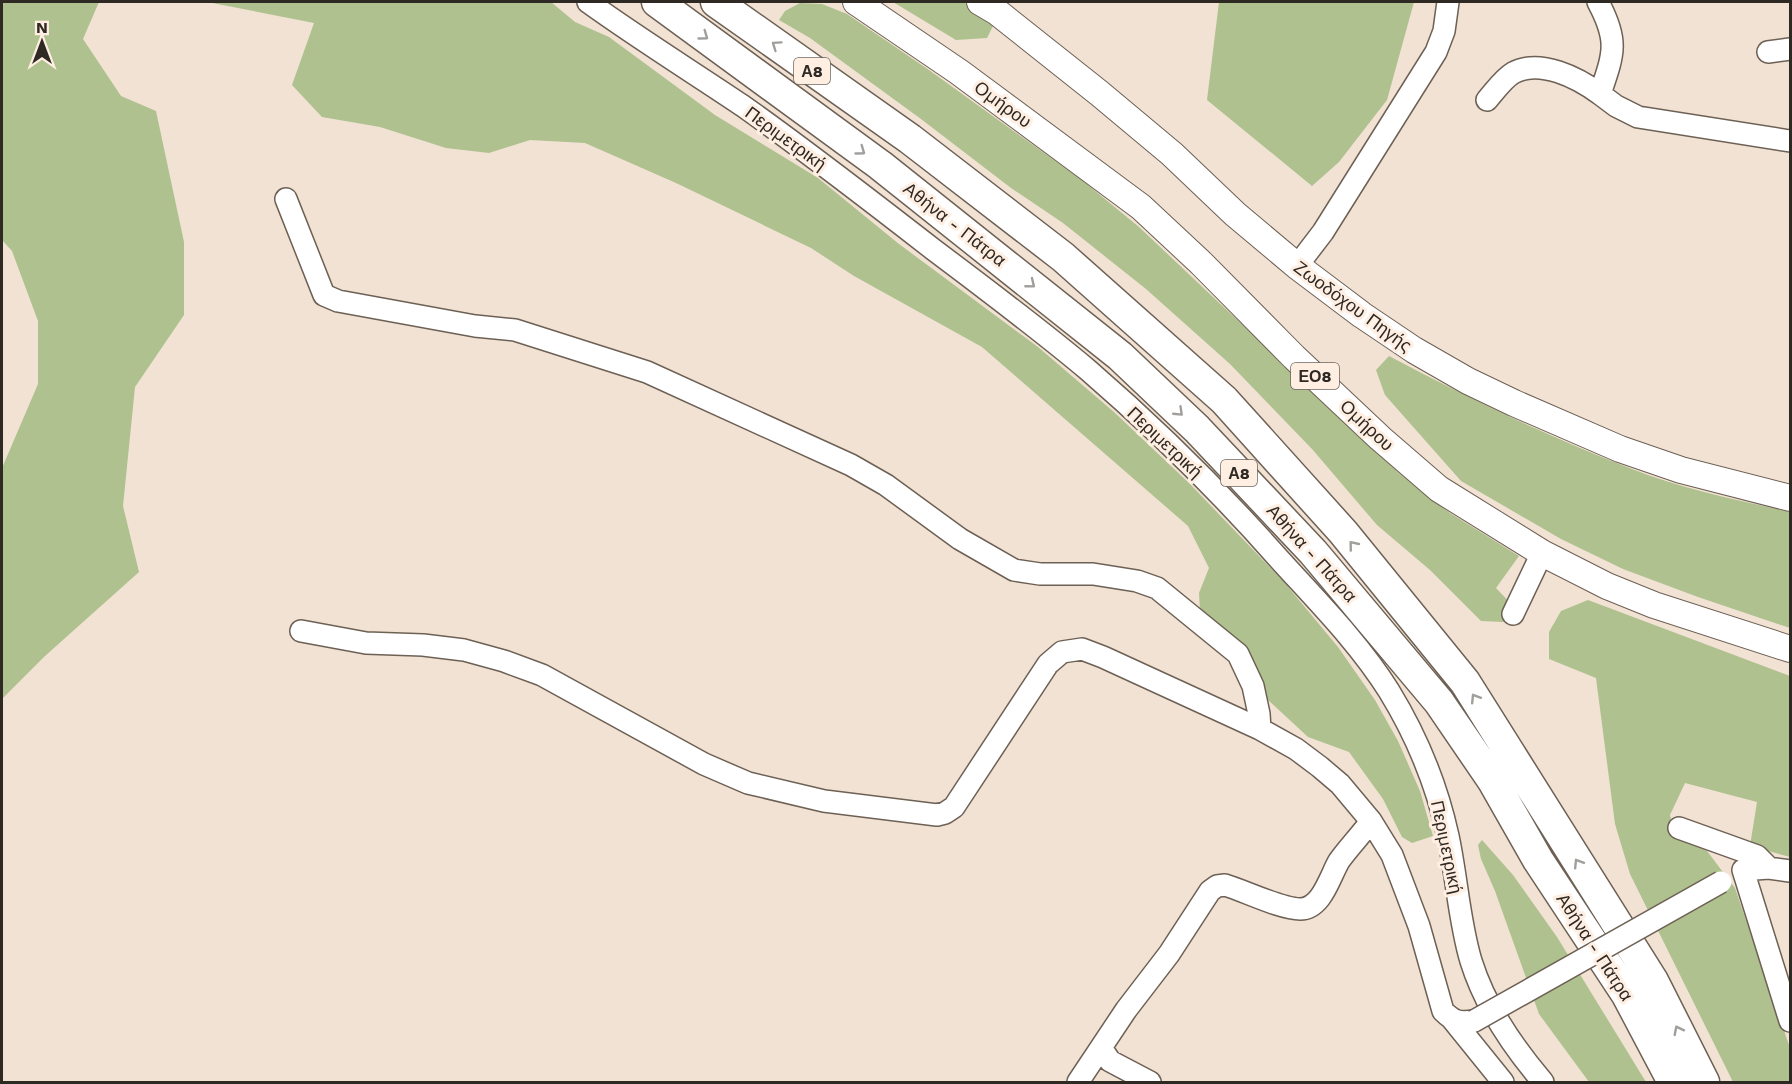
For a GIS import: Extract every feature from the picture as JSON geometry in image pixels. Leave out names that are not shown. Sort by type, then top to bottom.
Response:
[{"type":"highway","name":"Αθήνα - Πάτρα","points":[[657,2],[880,165],[1120,356],[1197,429],[1313,552],[1438,702],[1493,781],[1538,860],[1627,995],[1673,1083]]},
{"type":"highway","name":"Αθήνα - Πάτρα","points":[[716,2],[910,139],[1046,244],[1147,330],[1224,400],[1343,532],[1465,682],[1653,981],[1704,1083]]},
{"type":"main road","name":"Ομήρου","points":[[841,2],[886,23]]},
{"type":"main road","name":"Ομήρου","points":[[856,2],[959,72],[1141,207],[1380,438],[1448,495],[1542,553],[1607,586],[1654,605],[1791,649]]},
{"type":"main road","name":"Ζωοδόχου Πηγής","points":[[980,2],[997,12],[1099,93],[1172,154],[1235,214],[1297,266],[1362,315],[1414,350],[1468,381],[1620,449],[1691,472],[1791,498]]},
{"type":"street","name":"Περιμετρική","points":[[588,2],[824,165],[1081,365],[1203,477],[1302,584],[1368,661],[1404,717],[1439,804],[1453,864],[1464,931],[1484,995],[1512,1042],[1544,1083]]},
{"type":"street","points":[[1297,266],[1323,232],[1436,52],[1444,32],[1448,2]]},
{"type":"street","points":[[1598,2],[1613,38],[1610,66],[1600,94]]},
{"type":"street","points":[[1768,52],[1791,49]]},
{"type":"street","points":[[1487,100],[1510,75],[1534,68],[1573,76],[1616,106],[1638,117],[1791,141]]},
{"type":"street","points":[[286,199],[324,295],[338,301],[475,326],[515,330],[648,372],[851,465],[886,485],[960,539],[1014,570],[1040,574],[1093,574],[1137,581],[1157,588],[1238,654],[1253,686],[1260,729]]},
{"type":"street","points":[[1514,614],[1542,553]]},
{"type":"street","points":[[301,631],[366,643],[423,645],[464,650],[504,661],[542,675],[704,764],[748,783],[824,801],[937,815],[954,807],[1048,664],[1062,652],[1082,649],[1260,729],[1296,749],[1340,784],[1371,821],[1400,873],[1419,926],[1443,1011],[1503,1083]]},
{"type":"street","points":[[1078,1083],[1126,1010],[1169,954],[1210,891],[1216,886],[1225,885],[1287,907],[1301,909],[1311,907],[1321,895],[1339,862],[1371,821]]},
{"type":"street","points":[[1679,828],[1757,856],[1769,868]]},
{"type":"street","points":[[1452,1019],[1460,1023],[1474,1021],[1736,872],[1769,868],[1791,871]]},
{"type":"street","points":[[1743,870],[1787,1001],[1791,1021]]},
{"type":"street","points":[[1102,1049],[1110,1061],[1150,1083]]},
{"type":"green space","points":[[2,2],[99,2],[83,39],[121,96],[156,111],[184,242],[184,315],[135,387],[123,506],[139,572],[45,656],[2,699],[2,468],[38,384],[38,321],[12,251],[2,240]]},
{"type":"green space","points":[[207,2],[551,2],[575,22],[609,37],[715,115],[818,178],[899,244],[1038,347],[1114,412],[1190,484],[1284,582],[1338,647],[1375,700],[1398,741],[1420,791],[1433,836],[1412,843],[1402,837],[1383,799],[1349,752],[1308,737],[1267,699],[1251,664],[1200,611],[1199,593],[1209,568],[1188,526],[982,347],[854,276],[811,248],[676,183],[585,143],[530,140],[489,153],[446,148],[380,127],[322,117],[292,85],[314,23]]},
{"type":"green space","points":[[893,2],[964,2],[993,26],[987,38],[956,40]]},
{"type":"green space","points":[[1219,2],[1414,2],[1387,100],[1339,162],[1312,186],[1207,100]]},
{"type":"green space","points":[[800,3],[822,4],[847,14],[1083,181],[1139,227],[1399,473],[1450,513],[1519,556],[1496,588],[1516,609],[1504,622],[1481,621],[1430,570],[1377,525],[1312,449],[1230,364],[1146,289],[1063,223],[1011,188],[810,38],[779,20],[785,11]]},
{"type":"green space","points":[[1389,356],[1509,416],[1632,469],[1690,488],[1790,512],[1790,628],[1623,569],[1561,539],[1461,481],[1385,395],[1376,370]]},
{"type":"green space","points":[[1588,600],[1790,676],[1790,857],[1750,846],[1757,802],[1685,783],[1670,815],[1674,832],[1707,851],[1735,888],[1790,1048],[1790,1082],[1733,1082],[1630,874],[1615,824],[1596,678],[1549,659],[1549,632],[1561,611]]},
{"type":"green space","points":[[1482,840],[1513,875],[1557,937],[1646,1082],[1589,1082],[1539,1014],[1495,891],[1481,859],[1478,845]]}]
